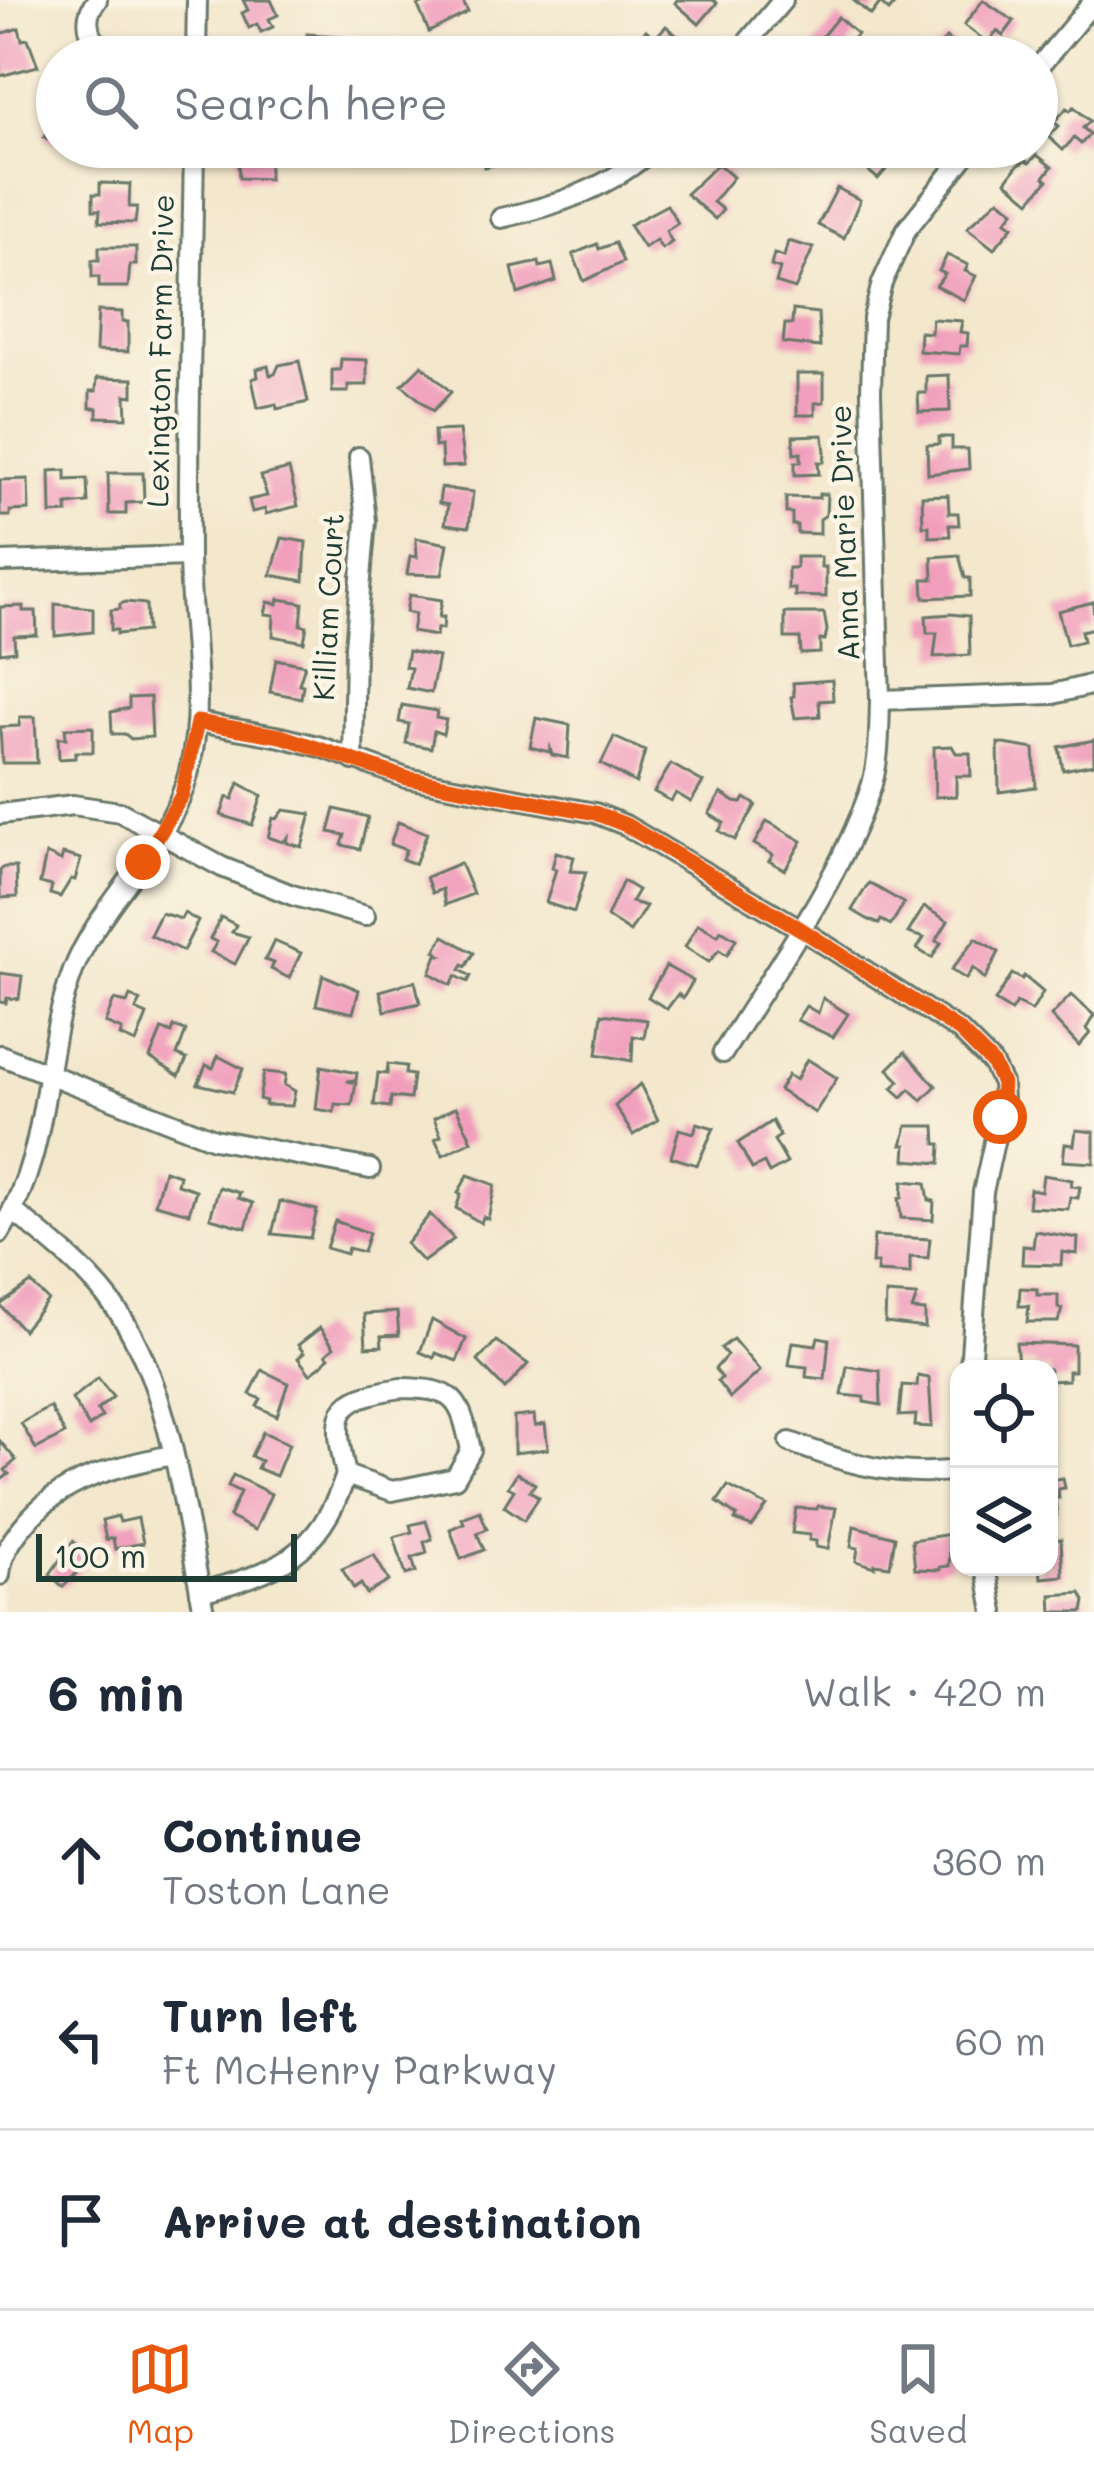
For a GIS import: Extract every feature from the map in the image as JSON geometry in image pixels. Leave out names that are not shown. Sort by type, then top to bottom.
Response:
[{"type":"street","points":[[92,36],[88,10],[97,0]]},
{"type":"street","points":[[196,0],[196,36]]},
{"type":"street","points":[[753,36],[783,0]]},
{"type":"street","points":[[1058,44],[1094,2]]},
{"type":"street","name":"Lexington Farm Drive","points":[[0,1233],[14,1211],[39,1144],[59,1017],[73,971],[182,795],[197,722],[189,556],[194,168]]},
{"type":"street","points":[[500,218],[593,189],[624,168]]},
{"type":"street","name":"Anna Marie Drive","points":[[723,1053],[824,888],[869,793],[879,743],[880,700],[871,392],[874,318],[882,283],[906,230],[955,168]]},
{"type":"street","name":"Killiam Court","points":[[353,760],[355,647],[366,521],[359,457]]},
{"type":"street","points":[[0,562],[189,556]]},
{"type":"street","points":[[880,700],[1053,694],[1094,684]]},
{"type":"street","points":[[197,722],[281,736],[406,778],[595,813],[626,825],[960,1031],[992,1063],[1002,1083],[1003,1101],[978,1232],[971,1360]]},
{"type":"street","points":[[0,814],[57,806],[120,812],[240,874],[365,916]]},
{"type":"street","points":[[0,1054],[214,1139],[370,1169]]},
{"type":"street","points":[[14,1211],[87,1274],[117,1310],[155,1385],[202,1602],[295,1555],[334,1511],[346,1475],[336,1431],[341,1414],[360,1395],[401,1388],[440,1389],[462,1408],[471,1450],[455,1478],[392,1491],[346,1475]]},
{"type":"street","points":[[790,1442],[880,1471],[950,1471]]},
{"type":"street","points":[[0,1576],[1,1562],[15,1537],[33,1514],[63,1490],[113,1468],[172,1455]]},
{"type":"street","points":[[988,1576],[994,1612]]},
{"type":"building","points":[[243,0],[271,0],[278,15],[269,19],[273,27],[261,32],[257,24],[249,28],[242,13],[248,10]]},
{"type":"building","points":[[431,0],[462,0],[468,12],[429,32],[418,6]]},
{"type":"building","points":[[677,0],[713,0],[717,3],[699,24]]},
{"type":"building","points":[[853,0],[898,0],[889,11],[880,3],[871,15]]},
{"type":"building","points":[[983,0],[1014,21],[1003,36],[997,31],[993,36],[979,36],[964,25]]},
{"type":"building","points":[[838,17],[857,34],[855,36],[822,36]]},
{"type":"building","points":[[666,26],[677,36],[657,36]]},
{"type":"building","points":[[19,28],[22,40],[28,39],[36,67],[0,76],[0,34]]},
{"type":"building","points":[[1074,107],[1090,121],[1083,128],[1090,134],[1081,144],[1074,138],[1063,150],[1058,145],[1058,118],[1067,108]]},
{"type":"building","points":[[238,168],[269,168],[269,179],[239,178]]},
{"type":"building","points":[[714,168],[723,168],[733,177],[713,202],[723,210],[715,219],[686,194]]},
{"type":"building","points":[[865,168],[887,168],[878,179]]},
{"type":"building","points":[[1016,168],[1051,168],[1044,177],[1048,180],[1030,201],[1006,181]]},
{"type":"building","points":[[100,183],[130,184],[129,207],[137,207],[135,223],[99,222],[93,194],[100,194]]},
{"type":"building","points":[[837,188],[860,200],[844,238],[818,225]]},
{"type":"building","points":[[999,199],[1014,211],[1006,221],[1013,226],[994,249],[967,228]]},
{"type":"building","points":[[667,205],[678,223],[666,231],[672,242],[662,249],[656,240],[644,248],[629,225]]},
{"type":"building","points":[[788,241],[813,248],[795,289],[776,283],[780,269],[771,266],[774,254],[784,257]]},
{"type":"building","points":[[615,243],[623,262],[584,281],[573,254]]},
{"type":"building","points":[[99,247],[136,247],[128,287],[99,287],[99,277],[92,277],[92,260],[99,260]]},
{"type":"building","points":[[947,255],[968,265],[965,271],[976,276],[964,300],[936,286],[945,274],[939,271]]},
{"type":"building","points":[[539,262],[540,267],[552,264],[556,281],[518,294],[512,268]]},
{"type":"building","points":[[793,310],[818,313],[820,347],[783,343]]},
{"type":"building","points":[[98,311],[122,312],[122,322],[128,322],[128,352],[96,351]]},
{"type":"building","points":[[932,319],[962,321],[960,332],[968,333],[967,346],[960,346],[959,354],[919,351],[920,332],[931,333]]},
{"type":"building","points":[[341,359],[367,360],[367,385],[348,385],[348,392],[332,392],[332,370],[340,370]]},
{"type":"building","points":[[299,361],[308,402],[258,408],[252,379],[258,377],[257,369],[268,366],[270,375],[279,365]]},
{"type":"building","points":[[422,365],[451,392],[433,411],[402,385]]},
{"type":"building","points":[[797,374],[824,374],[824,402],[815,403],[815,415],[797,415]]},
{"type":"building","points":[[949,375],[950,411],[919,412],[918,393],[926,393],[926,376]]},
{"type":"building","points":[[97,378],[133,379],[133,396],[126,395],[127,418],[97,417],[97,408],[90,408],[90,391],[96,391]]},
{"type":"building","points":[[459,430],[464,466],[442,467],[434,431]]},
{"type":"building","points":[[823,435],[824,462],[818,462],[819,474],[795,475],[801,453],[794,454],[793,436]]},
{"type":"building","points":[[939,437],[952,437],[952,449],[968,449],[969,469],[928,474],[927,445],[939,444]]},
{"type":"building","points":[[289,469],[298,506],[266,514],[265,509],[252,512],[249,500],[267,496],[261,476]]},
{"type":"building","points":[[66,470],[66,480],[87,479],[88,503],[67,505],[67,513],[51,514],[50,471]]},
{"type":"building","points":[[108,473],[143,473],[144,502],[126,503],[126,514],[109,514]]},
{"type":"building","points":[[28,479],[29,510],[0,516],[0,480]]},
{"type":"building","points":[[441,488],[473,492],[469,527],[445,524],[448,505],[439,503]]},
{"type":"building","points":[[827,494],[820,534],[797,533],[792,513],[786,513],[786,497],[819,498]]},
{"type":"building","points":[[948,495],[949,513],[958,513],[959,525],[949,525],[950,536],[929,537],[929,526],[923,526],[922,496]]},
{"type":"building","points":[[282,538],[306,542],[304,581],[271,575]]},
{"type":"building","points":[[416,538],[448,544],[442,575],[407,574],[410,556],[417,557]]},
{"type":"building","points":[[959,555],[965,578],[970,578],[970,596],[924,598],[923,579],[933,579],[932,557]]},
{"type":"building","points":[[796,557],[821,557],[821,567],[826,567],[826,597],[795,596],[795,589],[788,589],[788,568],[796,568]]},
{"type":"building","points":[[409,595],[442,600],[443,629],[437,628],[436,636],[412,632],[415,614],[406,612]]},
{"type":"building","points":[[279,599],[303,603],[304,642],[273,636],[274,615],[265,614],[268,602],[278,604]]},
{"type":"building","points":[[126,602],[146,604],[147,631],[117,634],[111,630],[111,610]]},
{"type":"building","points":[[1093,602],[1094,628],[1081,631],[1083,641],[1067,645],[1058,611]]},
{"type":"building","points":[[55,604],[93,608],[93,632],[55,636]]},
{"type":"building","points":[[23,606],[23,611],[36,611],[37,635],[14,636],[15,651],[0,653],[0,607]]},
{"type":"building","points":[[785,613],[824,613],[827,630],[825,640],[820,640],[820,653],[801,654],[800,638],[785,638]]},
{"type":"building","points":[[926,616],[969,616],[970,655],[934,657],[937,633],[927,633]]},
{"type":"building","points":[[408,651],[438,657],[431,693],[407,688]]},
{"type":"building","points":[[276,659],[305,665],[299,684],[303,685],[301,698],[270,692]]},
{"type":"building","points":[[832,680],[833,700],[819,701],[820,716],[795,718],[793,683]]},
{"type":"building","points":[[150,697],[152,737],[112,734],[111,712],[129,708],[129,698]]},
{"type":"building","points":[[402,705],[437,711],[436,718],[446,720],[443,734],[434,731],[431,748],[406,743],[409,724],[399,722]]},
{"type":"building","points":[[20,717],[35,717],[37,763],[2,763],[0,727],[19,726]]},
{"type":"building","points":[[536,718],[570,725],[568,758],[552,755],[550,748],[549,752],[530,747]]},
{"type":"building","points":[[93,727],[93,752],[75,752],[75,758],[59,759],[58,738],[66,738],[65,728]]},
{"type":"building","points":[[614,737],[645,751],[636,783],[601,764]]},
{"type":"building","points":[[1094,740],[1094,764],[1063,770],[1059,747]]},
{"type":"building","points":[[998,743],[1034,749],[1036,787],[999,792]]},
{"type":"building","points":[[952,746],[956,753],[970,753],[971,776],[956,776],[956,796],[935,797],[934,747]]},
{"type":"building","points":[[671,764],[703,782],[691,802],[676,793],[671,801],[654,792]]},
{"type":"building","points":[[239,783],[262,796],[252,825],[221,815]]},
{"type":"building","points":[[721,793],[735,802],[745,798],[756,805],[735,840],[719,831],[724,823],[709,814]]},
{"type":"building","points":[[335,809],[368,817],[360,849],[342,845],[345,835],[329,832]]},
{"type":"building","points":[[284,810],[311,814],[302,847],[287,843],[288,837],[283,842],[268,837],[273,818]]},
{"type":"building","points":[[767,821],[802,841],[785,870],[769,861],[773,855],[754,844]]},
{"type":"building","points":[[398,822],[427,833],[415,864],[402,859],[406,850],[390,844]]},
{"type":"building","points":[[556,852],[574,857],[570,871],[586,872],[574,912],[546,903]]},
{"type":"building","points":[[46,854],[61,861],[63,854],[81,859],[75,880],[71,879],[60,897],[50,894],[52,886],[40,883]]},
{"type":"building","points":[[460,863],[473,894],[445,905],[442,889],[432,893],[426,877]]},
{"type":"building","points":[[16,867],[17,897],[0,898],[0,870]]},
{"type":"building","points":[[623,881],[638,890],[631,902],[646,906],[630,932],[607,917]]},
{"type":"building","points":[[869,883],[904,903],[891,925],[852,910]]},
{"type":"building","points":[[924,907],[948,921],[932,958],[917,949],[924,938],[908,933]]},
{"type":"building","points":[[161,913],[181,919],[184,913],[198,921],[183,951],[150,935]]},
{"type":"building","points":[[221,917],[236,925],[232,932],[249,937],[235,964],[211,952],[217,942],[210,939]]},
{"type":"building","points":[[698,924],[736,939],[727,955],[719,950],[709,962],[685,947]]},
{"type":"building","points":[[444,936],[474,953],[460,970],[471,976],[468,982],[456,976],[451,985],[430,973],[441,955],[435,951]]},
{"type":"building","points":[[976,938],[999,952],[985,979],[973,968],[966,979],[951,970]]},
{"type":"building","points":[[274,941],[301,953],[289,978],[265,960]]},
{"type":"building","points":[[666,966],[693,981],[683,998],[678,994],[667,1009],[648,997]]},
{"type":"building","points":[[0,973],[22,976],[19,999],[0,1002]]},
{"type":"building","points":[[1012,974],[1024,976],[1043,992],[1032,1011],[1016,1003],[1011,1011],[995,1001]]},
{"type":"building","points":[[323,975],[359,990],[353,1013],[316,1005]]},
{"type":"building","points":[[415,981],[420,1003],[385,1011],[380,991]]},
{"type":"building","points":[[1071,995],[1094,1015],[1086,1029],[1090,1033],[1079,1046],[1051,1016]]},
{"type":"building","points":[[130,996],[141,1001],[136,1010],[147,1015],[136,1043],[105,1023],[114,1000],[127,1003]]},
{"type":"building","points":[[823,998],[848,1014],[833,1037],[797,1020],[806,1006],[818,1013]]},
{"type":"building","points":[[602,1014],[647,1020],[644,1038],[633,1036],[632,1061],[597,1054]]},
{"type":"building","points":[[174,1027],[186,1031],[177,1055],[187,1059],[179,1076],[150,1058],[162,1029],[172,1033]]},
{"type":"building","points":[[905,1052],[936,1086],[922,1100],[910,1089],[902,1097],[892,1088],[900,1081],[888,1069]]},
{"type":"building","points":[[218,1056],[243,1069],[233,1092],[198,1084],[206,1065],[213,1068]]},
{"type":"building","points":[[807,1059],[837,1078],[815,1113],[779,1090],[788,1075],[796,1080]]},
{"type":"building","points":[[388,1064],[406,1066],[405,1074],[413,1075],[410,1099],[391,1097],[390,1107],[374,1105],[378,1073],[387,1074]]},
{"type":"building","points":[[321,1066],[357,1073],[356,1080],[347,1081],[356,1083],[352,1105],[335,1104],[334,1112],[316,1109]]},
{"type":"building","points":[[264,1072],[286,1074],[284,1085],[295,1091],[292,1106],[265,1105],[259,1099]]},
{"type":"building","points":[[640,1084],[658,1120],[633,1135],[615,1106]]},
{"type":"building","points":[[456,1107],[472,1141],[443,1155],[435,1139],[441,1136],[434,1118]]},
{"type":"building","points":[[772,1121],[780,1136],[774,1140],[787,1163],[769,1173],[764,1163],[752,1169],[738,1143]]},
{"type":"building","points":[[697,1123],[714,1128],[697,1165],[671,1157],[679,1129],[694,1133]]},
{"type":"building","points":[[907,1126],[935,1126],[940,1163],[905,1160],[906,1145],[902,1145]]},
{"type":"building","points":[[1076,1130],[1094,1132],[1094,1163],[1063,1161],[1065,1144],[1074,1145]]},
{"type":"building","points":[[164,1170],[179,1175],[177,1184],[196,1190],[189,1213],[155,1204]]},
{"type":"building","points":[[468,1175],[495,1185],[488,1219],[483,1217],[481,1223],[456,1208]]},
{"type":"building","points":[[1043,1175],[1072,1180],[1071,1186],[1080,1187],[1078,1198],[1070,1197],[1068,1209],[1028,1207],[1030,1189],[1041,1191]]},
{"type":"building","points":[[903,1181],[926,1183],[929,1200],[934,1201],[933,1220],[901,1218]]},
{"type":"building","points":[[219,1187],[253,1203],[246,1228],[210,1218]]},
{"type":"building","points":[[280,1201],[317,1210],[310,1238],[272,1234]]},
{"type":"building","points":[[430,1214],[454,1239],[423,1262],[406,1244]]},
{"type":"building","points":[[335,1221],[369,1233],[363,1252],[348,1248],[346,1254],[326,1248]]},
{"type":"building","points":[[1035,1231],[1078,1238],[1077,1254],[1062,1252],[1061,1265],[1022,1264],[1023,1246],[1033,1247]]},
{"type":"building","points":[[874,1236],[930,1239],[928,1258],[910,1257],[910,1274],[877,1272],[878,1263],[872,1263]]},
{"type":"building","points":[[31,1283],[48,1300],[23,1330],[0,1305]]},
{"type":"building","points":[[1020,1288],[1037,1289],[1037,1295],[1058,1295],[1062,1309],[1058,1322],[1027,1322],[1029,1306],[1019,1306]]},
{"type":"building","points":[[886,1294],[917,1296],[912,1310],[925,1311],[925,1328],[885,1323]]},
{"type":"building","points":[[397,1312],[399,1335],[381,1336],[382,1346],[366,1347],[364,1314]]},
{"type":"building","points":[[432,1320],[466,1339],[457,1361],[420,1352]]},
{"type":"building","points":[[320,1328],[334,1347],[310,1374],[298,1358],[304,1353],[298,1345]]},
{"type":"building","points":[[818,1337],[829,1339],[825,1379],[806,1377],[807,1367],[789,1365],[793,1342],[816,1345]]},
{"type":"building","points":[[733,1339],[760,1371],[730,1398],[717,1381],[722,1378],[715,1369],[727,1355],[721,1348]]},
{"type":"building","points":[[496,1341],[528,1364],[505,1389],[478,1361]]},
{"type":"building","points":[[1016,1343],[1074,1345],[1074,1371],[1068,1371],[1068,1380],[1058,1381],[1058,1360],[1018,1360]]},
{"type":"building","points":[[847,1366],[880,1371],[881,1405],[842,1395]]},
{"type":"building","points":[[262,1370],[288,1383],[277,1416],[257,1406],[261,1399],[250,1394]]},
{"type":"building","points":[[918,1376],[929,1378],[932,1427],[915,1426],[916,1415],[899,1416],[902,1385],[917,1386]]},
{"type":"building","points":[[98,1378],[113,1397],[97,1410],[102,1417],[89,1427],[72,1399]]},
{"type":"building","points":[[50,1407],[65,1434],[36,1449],[21,1423]]},
{"type":"building","points":[[534,1415],[535,1426],[545,1424],[548,1449],[514,1453],[514,1417]]},
{"type":"building","points":[[263,1432],[289,1444],[276,1476],[257,1468],[261,1461],[251,1456]]},
{"type":"building","points":[[0,1441],[16,1460],[0,1481]]},
{"type":"building","points":[[517,1473],[535,1484],[530,1491],[539,1497],[524,1520],[504,1506]]},
{"type":"building","points":[[233,1475],[271,1494],[255,1530],[229,1517],[240,1492],[228,1486]]},
{"type":"building","points":[[728,1486],[767,1506],[752,1527],[735,1520],[737,1516],[717,1502]]},
{"type":"building","points":[[796,1508],[836,1508],[828,1549],[816,1547],[810,1535],[792,1533]]},
{"type":"building","points":[[480,1511],[487,1529],[477,1533],[484,1550],[461,1559],[450,1529]]},
{"type":"building","points":[[118,1516],[120,1522],[138,1518],[143,1543],[115,1549],[113,1538],[106,1540],[102,1520]]},
{"type":"building","points":[[426,1521],[432,1539],[424,1542],[427,1553],[412,1558],[416,1572],[406,1575],[394,1537]]},
{"type":"building","points":[[854,1526],[895,1537],[890,1566],[856,1561],[858,1548],[851,1547]]},
{"type":"building","points":[[950,1534],[949,1566],[915,1569],[912,1540]]},
{"type":"building","points":[[1058,1539],[1063,1576],[1041,1578],[1058,1576]]},
{"type":"building","points":[[73,1541],[91,1558],[63,1587],[50,1574]]},
{"type":"building","points":[[374,1555],[389,1581],[367,1594],[361,1584],[354,1589],[342,1569]]},
{"type":"building","points":[[1081,1593],[1083,1612],[1052,1612],[1051,1595]]},
{"type":"route","points":[[143,862],[182,795],[197,722],[281,736],[406,778],[595,813],[626,825],[799,928],[960,1031],[992,1063],[1002,1083],[1000,1117]]}]
